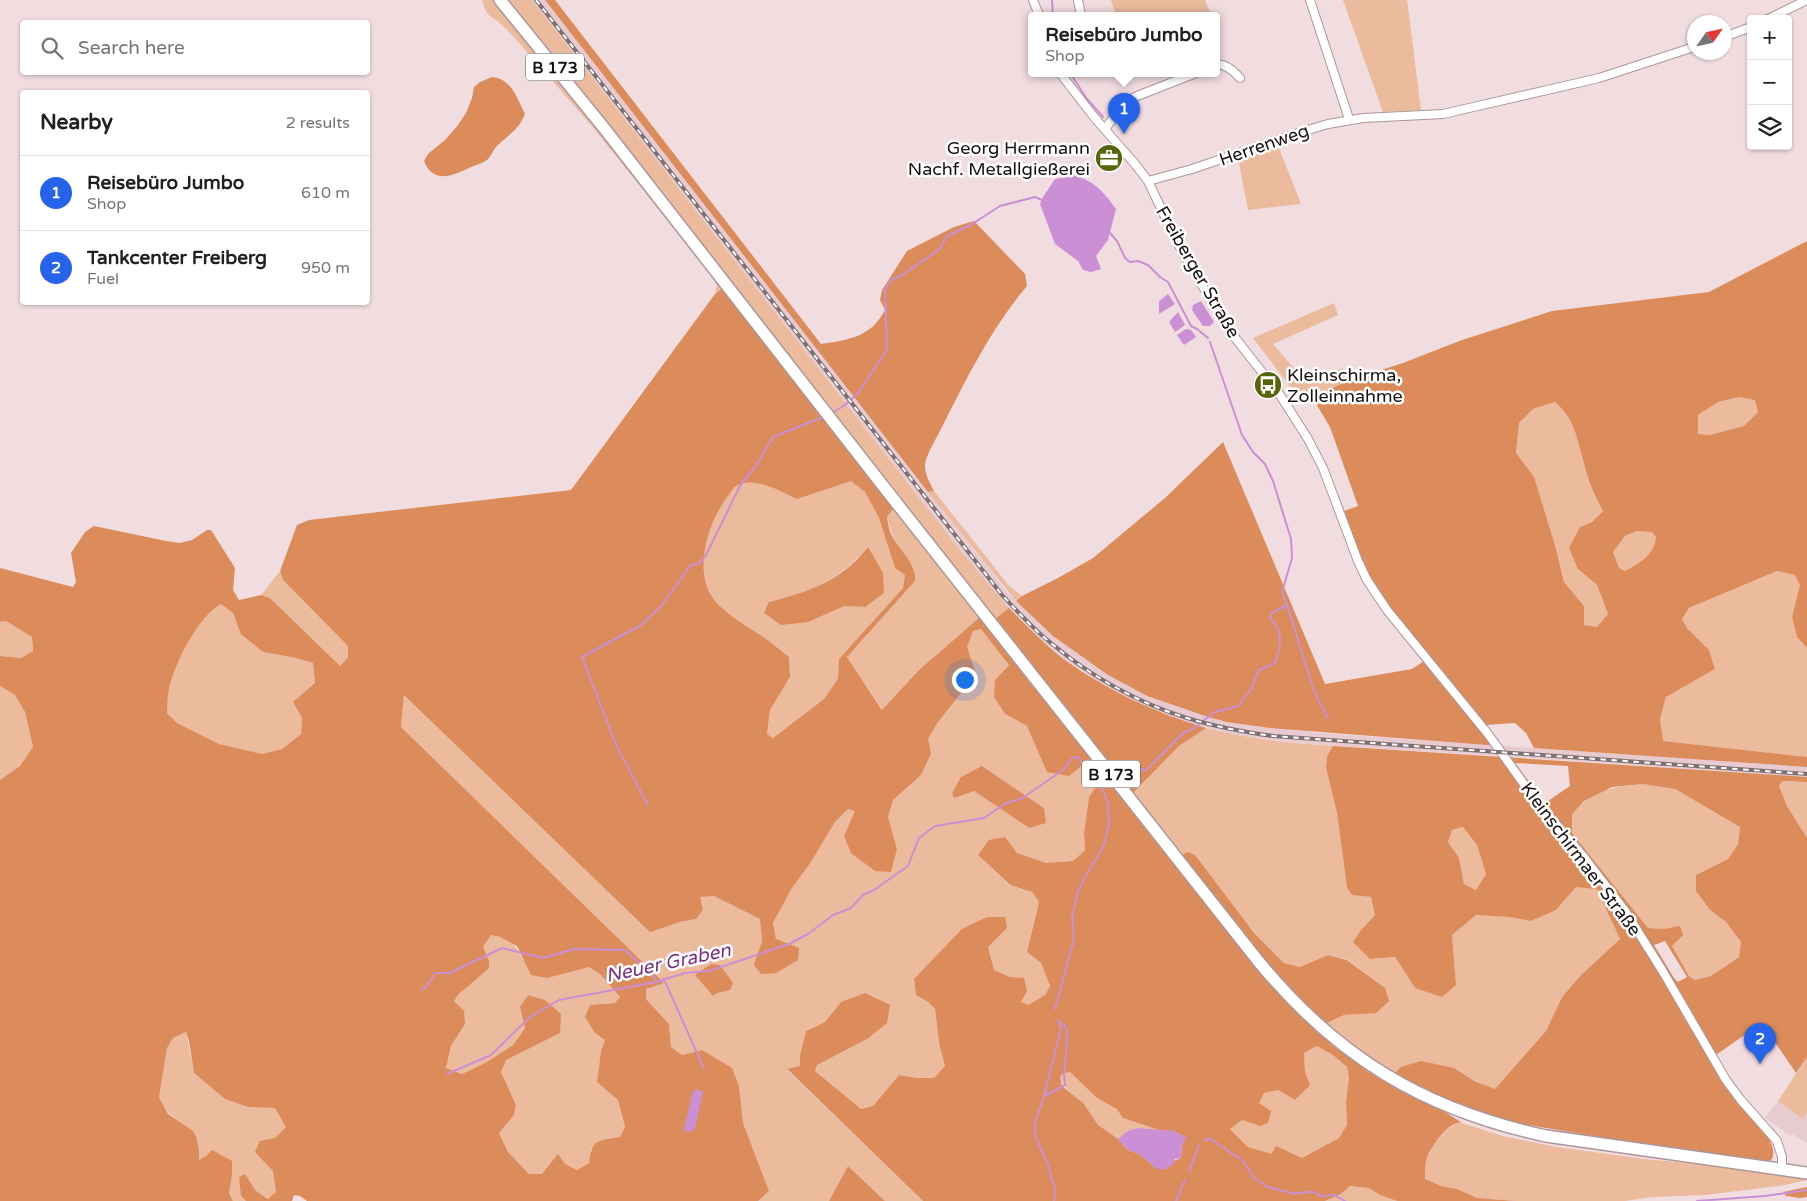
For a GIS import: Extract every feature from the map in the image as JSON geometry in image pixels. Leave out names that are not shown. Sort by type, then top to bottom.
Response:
[{"type":"main road","name":"B 173","points":[[503,4],[604,128],[1259,962],[1284,992],[1321,1028],[1345,1048],[1399,1083],[1440,1104],[1510,1128],[1546,1136],[1807,1173]]},
{"type":"street","points":[[1033,0],[1038,12]]},
{"type":"street","points":[[1310,0],[1349,119]]},
{"type":"street","points":[[1776,15],[1807,0]]},
{"type":"street","points":[[1732,34],[1747,28]]},
{"type":"street","name":"Herrenweg","points":[[1148,182],[1192,169],[1298,132],[1349,119],[1443,114],[1598,78],[1687,49]]},
{"type":"street","points":[[1220,64],[1228,67],[1240,78]]},
{"type":"street","name":"Freiberger Straße","points":[[1063,77],[1148,182],[1177,242],[1206,292],[1236,338],[1280,395],[1308,439],[1323,468],[1367,580],[1387,610],[1426,659]]},
{"type":"street","points":[[1105,129],[1126,102],[1186,77]]},
{"type":"street","name":"Kleinschirmaer Straße","points":[[1426,659],[1484,729],[1534,798],[1593,868],[1625,911],[1726,1080],[1777,1141],[1782,1157],[1782,1169]]},
{"type":"shaded area","points":[[482,0],[494,0],[558,78],[723,288],[715,294],[717,285],[712,276],[591,125],[513,36],[487,13]]},
{"type":"shaded area","points":[[507,0],[532,0],[959,549],[1009,608],[994,619]]},
{"type":"shaded area","points":[[532,0],[545,0],[1007,592],[1053,636],[1108,675],[1147,696],[1227,722],[1320,733],[1807,767],[1807,777],[1321,745],[1271,740],[1225,733],[1186,722],[1143,705],[1103,685],[1046,644],[1000,598],[959,549]]},
{"type":"shaded area","points":[[545,0],[555,0],[821,344],[850,339],[866,332],[873,326],[885,310],[880,300],[882,290],[907,251],[954,227],[974,221],[1025,274],[1027,286],[990,337],[959,393],[925,462],[928,479],[934,491],[928,492]]},
{"type":"shaded area","points":[[1111,0],[1205,0],[1210,12],[1115,12]]},
{"type":"shaded area","points":[[1343,0],[1407,0],[1421,110],[1383,112]]},
{"type":"shaded area","points":[[492,77],[504,81],[513,90],[525,114],[520,124],[496,147],[485,161],[450,175],[443,176],[432,173],[424,161],[428,154],[445,140],[458,125],[466,113],[474,87]]},
{"type":"shaded area","points":[[1277,143],[1301,204],[1248,210],[1238,158]]},
{"type":"shaded area","points":[[1075,175],[1098,188],[1116,209],[1108,240],[1096,256],[1101,269],[1091,272],[1083,270],[1078,261],[1055,244],[1040,204],[1055,179]]},
{"type":"shaded area","points":[[1807,241],[1807,648],[1797,637],[1792,617],[1800,585],[1795,575],[1777,571],[1689,608],[1682,619],[1687,628],[1709,650],[1715,669],[1666,697],[1660,719],[1663,741],[1807,757],[1807,767],[1534,748],[1526,733],[1515,723],[1485,725],[1500,746],[1270,728],[1227,722],[1147,696],[1108,675],[1053,636],[1016,601],[1093,558],[1165,498],[1223,442],[1325,684],[1412,669],[1427,659],[1388,607],[1360,560],[1344,511],[1358,506],[1330,427],[1312,397],[1350,380],[1403,363],[1462,340],[1552,311],[1709,292]],"holes":[[[1739,397],[1755,400],[1758,412],[1744,426],[1710,435],[1698,434],[1698,415],[1718,402]],[[1555,402],[1567,415],[1574,429],[1591,486],[1603,511],[1592,522],[1580,527],[1569,548],[1578,569],[1597,585],[1608,614],[1597,627],[1584,625],[1584,606],[1564,582],[1534,477],[1516,453],[1519,423],[1533,409]],[[1637,531],[1652,532],[1656,537],[1649,554],[1625,571],[1619,568],[1613,552],[1625,536]]]},
{"type":"shaded area","points":[[723,288],[781,366],[894,508],[887,517],[889,529],[895,542],[913,568],[915,581],[847,657],[882,710],[919,670],[980,617],[1237,944],[1284,1000],[1333,1046],[1367,1071],[1404,1093],[1443,1111],[1461,1122],[1446,1130],[1434,1145],[1427,1158],[1425,1179],[1441,1186],[1457,1189],[1477,1198],[1516,1201],[1397,1201],[1380,1195],[1369,1188],[1350,1186],[1341,1194],[1325,1201],[923,1201],[787,1069],[800,1066],[800,1055],[806,1031],[825,1022],[841,1002],[865,993],[890,1005],[887,1023],[867,1039],[817,1065],[815,1071],[861,1109],[873,1106],[899,1075],[934,1078],[945,1066],[939,1043],[935,1009],[916,995],[914,979],[962,929],[987,917],[1005,917],[1007,928],[988,947],[994,970],[1010,977],[1024,978],[1027,991],[1021,1002],[1028,1005],[1045,995],[1050,986],[1041,963],[1027,952],[1039,902],[1032,892],[1010,885],[978,855],[989,840],[1005,837],[1017,853],[1046,863],[1073,861],[1085,850],[1084,833],[1089,797],[1103,781],[1087,761],[1069,776],[1047,772],[1027,726],[1005,714],[994,697],[995,680],[1009,665],[981,629],[973,631],[967,647],[976,674],[938,722],[928,739],[931,754],[921,775],[893,800],[888,817],[897,849],[891,872],[875,871],[851,853],[844,836],[855,811],[848,809],[835,822],[811,862],[792,888],[773,923],[776,939],[799,948],[798,960],[776,973],[761,974],[754,965],[762,941],[760,919],[714,896],[700,897],[703,910],[696,919],[650,932],[404,695],[401,727],[664,983],[646,989],[646,999],[669,1024],[671,1047],[682,1055],[702,1050],[732,1068],[739,1086],[743,1123],[769,1191],[758,1201],[307,1201],[300,1196],[294,1195],[292,1201],[246,1201],[241,1196],[239,1177],[245,1174],[255,1190],[268,1199],[276,1192],[273,1171],[255,1152],[260,1141],[275,1138],[286,1127],[275,1108],[248,1107],[225,1099],[194,1073],[186,1032],[173,1038],[167,1048],[159,1097],[168,1114],[192,1130],[196,1136],[199,1160],[212,1150],[232,1161],[229,1193],[233,1201],[0,1201],[0,780],[20,766],[33,747],[25,712],[15,695],[0,686],[0,656],[21,658],[33,651],[32,637],[6,621],[0,622],[0,568],[73,587],[76,582],[71,553],[85,532],[94,526],[180,543],[192,540],[207,530],[211,530],[235,568],[233,590],[239,600],[261,595],[270,598],[340,666],[348,657],[348,646],[283,580],[280,571],[297,525],[309,520],[571,490],[715,294]],"holes":[[[851,481],[865,492],[879,518],[895,568],[905,575],[903,588],[839,659],[838,679],[824,699],[773,738],[767,734],[770,710],[790,677],[789,657],[765,638],[734,618],[715,601],[706,584],[704,557],[706,544],[715,517],[736,486],[743,483],[759,483],[797,499]],[[221,604],[233,613],[241,634],[263,652],[313,663],[315,683],[293,702],[302,718],[301,734],[282,749],[262,754],[219,744],[177,723],[167,713],[169,688],[177,664],[197,629],[213,610]],[[491,935],[500,937],[517,946],[531,975],[547,978],[589,967],[601,975],[620,997],[615,1003],[590,1005],[585,1017],[595,1033],[605,1040],[601,1051],[597,1082],[618,1100],[625,1127],[620,1137],[597,1142],[592,1149],[589,1163],[577,1170],[565,1164],[558,1154],[542,1174],[529,1174],[508,1152],[499,1133],[514,1115],[516,1105],[501,1072],[506,1060],[560,1033],[561,1014],[545,1000],[528,995],[520,1007],[525,1028],[513,1045],[487,1062],[462,1074],[446,1068],[451,1046],[465,1024],[464,1011],[454,1001],[459,994],[489,968],[489,961],[483,947]],[[1317,1046],[1333,1055],[1347,1067],[1349,1078],[1346,1102],[1347,1125],[1339,1138],[1302,1158],[1276,1146],[1271,1154],[1248,1147],[1230,1129],[1242,1120],[1260,1126],[1268,1123],[1271,1111],[1259,1103],[1264,1093],[1278,1090],[1295,1100],[1310,1085],[1305,1072],[1304,1053]],[[1070,1072],[1097,1098],[1117,1109],[1123,1118],[1159,1130],[1174,1131],[1185,1137],[1181,1158],[1156,1168],[1139,1154],[1128,1150],[1118,1139],[1098,1125],[1083,1103],[1062,1086],[1060,1077],[1064,1073]]]},
{"type":"shaded area","points":[[1168,294],[1175,304],[1159,314],[1159,301]]},
{"type":"shaded area","points":[[1201,301],[1214,322],[1210,326],[1203,326],[1192,310],[1193,305]]},
{"type":"shaded area","points":[[1334,303],[1338,315],[1273,344],[1306,382],[1343,368],[1350,380],[1305,400],[1292,389],[1253,338]]},
{"type":"shaded area","points":[[1178,312],[1185,325],[1175,332],[1169,322]]},
{"type":"shaded area","points":[[1186,329],[1191,330],[1196,337],[1184,345],[1177,335]]},
{"type":"shaded area","points":[[1739,397],[1755,399],[1758,412],[1744,427],[1710,435],[1697,434],[1698,415],[1718,402]]},
{"type":"shaded area","points":[[1555,402],[1562,408],[1571,422],[1589,480],[1603,511],[1592,522],[1580,527],[1578,569],[1597,585],[1608,614],[1597,627],[1584,625],[1584,606],[1564,582],[1556,549],[1516,453],[1519,423],[1533,409]]},
{"type":"shaded area","points":[[851,480],[865,492],[879,518],[895,568],[905,575],[903,588],[839,659],[838,679],[824,699],[773,738],[767,734],[770,710],[790,677],[789,657],[765,638],[734,618],[715,601],[706,584],[704,557],[706,544],[715,517],[736,486],[743,483],[759,483],[775,488],[797,499]],"holes":[[[868,547],[865,607],[770,602],[812,589],[835,577]]]},
{"type":"shaded area","points":[[934,491],[1010,587],[1022,596],[1016,601],[928,492]]},
{"type":"shaded area","points":[[894,508],[980,617],[919,670],[883,710],[847,657],[915,581],[895,542],[889,525],[887,517]]},
{"type":"shaded area","points":[[1637,531],[1652,532],[1656,537],[1655,543],[1645,558],[1625,571],[1619,568],[1613,552],[1625,536]]},
{"type":"shaded area","points":[[868,547],[883,573],[884,593],[865,607],[844,606],[808,622],[781,625],[764,613],[769,602],[812,589],[836,576],[858,559]]},
{"type":"shaded area","points":[[280,571],[283,580],[348,646],[348,657],[339,666],[270,598],[261,595]]},
{"type":"shaded area","points":[[1777,571],[1796,575],[1800,585],[1792,617],[1797,637],[1807,648],[1807,757],[1662,741],[1660,719],[1666,697],[1715,669],[1709,650],[1687,628],[1682,619],[1689,608]]},
{"type":"shaded area","points":[[221,604],[233,613],[237,623],[263,652],[313,663],[315,683],[293,702],[302,718],[301,734],[282,749],[262,754],[219,744],[177,723],[167,713],[169,688],[177,664],[205,618]]},
{"type":"shaded area","points":[[1009,608],[1065,660],[1098,682],[1151,708],[1206,728],[1179,746],[1133,793],[996,618]]},
{"type":"shaded area","points":[[6,621],[32,637],[33,652],[21,658],[0,656],[0,622]]},
{"type":"shaded area","points":[[982,629],[1009,665],[995,680],[1005,714],[1027,726],[1035,744],[1087,761],[1103,782],[1095,788],[1089,797],[1084,833],[1085,850],[1073,861],[1046,863],[1017,853],[1004,837],[978,855],[1009,885],[1032,892],[1039,902],[1027,952],[1041,963],[1050,986],[1045,995],[1028,1005],[1020,1002],[1010,977],[994,970],[988,947],[1006,928],[938,955],[914,979],[916,995],[935,1009],[939,1043],[945,1066],[934,1078],[899,1075],[873,1106],[861,1109],[815,1071],[817,1065],[867,1039],[841,1002],[825,1022],[806,1031],[800,1055],[800,1067],[787,1070],[923,1201],[885,1201],[848,1166],[829,1201],[758,1201],[769,1191],[743,1123],[739,1086],[702,1050],[682,1055],[671,1047],[669,1024],[646,999],[646,989],[663,983],[401,727],[404,695],[668,925],[696,919],[703,910],[700,897],[714,896],[760,919],[762,941],[755,965],[776,939],[773,923],[792,888],[811,862],[835,822],[848,809],[856,811],[844,836],[897,849],[888,817],[893,799],[921,775],[931,754],[927,739],[938,722],[973,631]],"holes":[[[982,766],[1044,808],[1029,828],[974,791]]]},
{"type":"shaded area","points":[[0,686],[15,695],[25,712],[33,747],[20,766],[0,780]]},
{"type":"shaded area","points":[[1206,728],[1269,740],[1333,746],[1327,756],[1326,768],[1337,813],[1347,888],[1353,895],[1371,897],[1375,915],[1361,930],[1370,959],[1395,957],[1415,988],[1456,985],[1452,935],[1476,915],[1509,917],[1531,921],[1556,910],[1576,887],[1597,888],[1620,939],[1581,975],[1562,997],[1546,1031],[1495,1090],[1476,1082],[1454,1068],[1394,1074],[1325,1024],[1344,1015],[1376,1012],[1385,988],[1347,959],[1328,955],[1300,967],[1284,963],[1254,933],[1188,852],[1182,855],[1133,793],[1179,746]]},
{"type":"shaded area","points":[[1333,746],[1807,777],[1807,782],[1782,781],[1779,786],[1787,806],[1807,838],[1807,1057],[1796,1073],[1762,1023],[1710,1059],[1730,1093],[1766,1133],[1771,1142],[1772,1159],[1769,1162],[1676,1150],[1504,1121],[1437,1096],[1394,1074],[1401,1067],[1421,1061],[1454,1068],[1476,1082],[1495,1089],[1546,1031],[1562,997],[1581,975],[1620,939],[1597,889],[1576,887],[1556,910],[1531,921],[1509,917],[1476,915],[1452,935],[1456,985],[1442,997],[1415,988],[1395,957],[1370,959],[1353,942],[1375,915],[1371,897],[1352,895],[1347,888],[1337,813],[1326,768],[1327,756]],"holes":[[[1515,763],[1568,766],[1570,786],[1545,803]],[[1643,784],[1675,789],[1740,827],[1738,844],[1728,859],[1696,875],[1696,891],[1710,910],[1726,922],[1741,942],[1739,957],[1711,976],[1694,980],[1689,976],[1672,946],[1683,935],[1680,926],[1664,929],[1648,928],[1572,833],[1572,814],[1584,801],[1612,787]],[[1463,827],[1477,845],[1486,874],[1476,890],[1464,884],[1459,858],[1448,842],[1452,830]],[[1665,941],[1687,977],[1678,982],[1654,945]]]},
{"type":"shaded area","points":[[982,766],[1044,808],[1046,823],[1029,828],[974,791],[954,798],[952,793],[961,777]]},
{"type":"shaded area","points":[[1782,781],[1807,782],[1807,838],[1787,806],[1779,786]]},
{"type":"shaded area","points":[[1643,784],[1675,789],[1740,827],[1738,844],[1728,859],[1696,875],[1696,891],[1710,910],[1726,922],[1741,942],[1739,957],[1711,976],[1693,980],[1689,976],[1672,946],[1677,941],[1664,929],[1648,928],[1572,833],[1572,814],[1588,799],[1613,788]]},
{"type":"shaded area","points":[[1464,827],[1477,845],[1486,874],[1476,890],[1464,884],[1459,859],[1448,842],[1452,830]]},
{"type":"shaded area","points":[[1187,852],[1195,855],[1254,933],[1284,963],[1300,967],[1328,955],[1347,960],[1385,988],[1389,1001],[1376,1013],[1344,1015],[1325,1024],[1286,984],[1250,942],[1182,855]]},
{"type":"shaded area","points":[[491,935],[503,938],[515,946],[523,960],[589,967],[601,975],[620,997],[615,1003],[590,1005],[595,1033],[605,1040],[601,1051],[597,1082],[618,1100],[625,1127],[620,1138],[591,1149],[589,1163],[577,1170],[565,1164],[542,1174],[529,1174],[508,1152],[499,1133],[514,1115],[516,1105],[501,1072],[506,1060],[529,1048],[545,1000],[528,995],[520,1007],[525,1028],[513,1045],[487,1062],[462,1074],[446,1068],[451,1046],[465,1024],[453,1002],[489,961],[483,947]]},
{"type":"shaded area","points":[[711,964],[720,965],[733,983],[730,990],[713,996],[695,975]]},
{"type":"shaded area","points":[[186,1032],[194,1073],[225,1099],[248,1107],[275,1108],[287,1127],[275,1139],[260,1141],[273,1171],[276,1192],[269,1199],[255,1190],[241,1196],[246,1201],[233,1201],[229,1193],[232,1176],[206,1156],[199,1160],[196,1136],[192,1130],[168,1113],[159,1097],[167,1048],[173,1038]]},
{"type":"shaded area","points":[[1317,1046],[1333,1055],[1347,1067],[1349,1078],[1346,1102],[1347,1125],[1339,1138],[1302,1158],[1277,1147],[1271,1155],[1248,1147],[1230,1129],[1242,1120],[1260,1126],[1259,1103],[1264,1092],[1278,1090],[1295,1100],[1309,1085],[1305,1072],[1304,1053]]},
{"type":"shaded area","points":[[1807,1057],[1807,1113],[1803,1119],[1778,1101]]},
{"type":"shaded area","points":[[1070,1072],[1097,1098],[1159,1130],[1137,1129],[1128,1132],[1118,1139],[1111,1136],[1101,1128],[1082,1103],[1061,1081],[1060,1077],[1064,1073]]},
{"type":"shaded area","points":[[697,1089],[703,1092],[695,1128],[693,1131],[687,1132],[684,1129],[693,1091]]},
{"type":"shaded area","points":[[1778,1101],[1803,1118],[1807,1113],[1807,1143],[1792,1134],[1791,1136],[1765,1118]]},
{"type":"shaded area","points":[[1459,1122],[1503,1136],[1557,1147],[1645,1159],[1758,1170],[1807,1177],[1807,1180],[1785,1185],[1705,1195],[1652,1197],[1625,1201],[1516,1201],[1477,1198],[1457,1189],[1441,1186],[1424,1179],[1426,1161],[1432,1148],[1445,1132]]},
{"type":"shaded area","points":[[1138,1128],[1174,1131],[1186,1137],[1182,1146],[1181,1158],[1175,1159],[1174,1164],[1164,1170],[1156,1168],[1139,1154],[1128,1150],[1118,1139],[1128,1131]]},
{"type":"shaded area","points":[[848,1166],[885,1201],[829,1201]]},
{"type":"shaded area","points":[[1350,1186],[1369,1188],[1380,1195],[1397,1201],[1325,1201],[1341,1194]]},
{"type":"shaded area","points":[[1807,1187],[1807,1197],[1786,1196],[1783,1192]]},
{"type":"waterway","points":[[1052,0],[1053,12]]},
{"type":"waterway","points":[[1073,77],[1087,99],[1103,117]]},
{"type":"waterway","points":[[832,413],[845,405],[858,393],[887,350],[885,289],[891,280],[902,275],[940,249],[947,236],[969,226],[1000,206],[1035,197],[1042,200]]},
{"type":"waterway","points":[[1109,232],[1117,241],[1125,258],[1130,262],[1138,261],[1148,265],[1168,282],[1191,326],[1208,338]]},
{"type":"waterway","points":[[1119,767],[1146,770],[1183,733],[1191,730],[1215,712],[1238,706],[1250,691],[1259,670],[1275,663],[1279,651],[1280,639],[1278,629],[1270,618],[1272,613],[1287,605],[1282,592],[1292,558],[1291,539],[1273,481],[1265,464],[1253,452],[1242,435],[1210,342]]},
{"type":"waterway","points":[[648,805],[616,745],[582,657],[641,625],[662,605],[690,566],[699,563],[705,557],[741,484],[755,467],[773,437],[823,417]]},
{"type":"waterway","points":[[1287,605],[1314,691],[1328,718]]},
{"type":"waterway","name":"Neuer Graben","points":[[447,1074],[491,1055],[530,1017],[559,1000],[656,982],[685,973],[709,971],[789,944],[808,934],[833,915],[851,908],[863,895],[874,890],[908,866],[919,838],[935,826],[984,818],[1006,803],[1021,799],[1063,770],[1072,758],[1078,757],[1085,766]]},
{"type":"waterway","points":[[1055,1009],[1074,939],[1072,918],[1078,891],[1103,848],[1109,823],[1108,805],[1099,783],[1100,780],[1097,780],[1088,770]]},
{"type":"waterway","points":[[421,990],[426,987],[436,973],[450,973],[502,948],[543,958],[574,949],[625,950],[656,981]]},
{"type":"waterway","points":[[664,979],[704,1069]]},
{"type":"waterway","points":[[1054,1201],[1055,1189],[1047,1162],[1035,1136],[1035,1123],[1061,1029],[1058,1020]]},
{"type":"waterway","points":[[1045,1096],[1065,1085],[1067,1030],[1064,1025],[1058,1022]]},
{"type":"waterway","points":[[1204,1141],[1209,1138],[1243,1161],[1254,1178],[1268,1187],[1295,1194],[1315,1192],[1320,1196],[1334,1195],[1345,1201]]},
{"type":"waterway","points":[[1189,1171],[1199,1145]]},
{"type":"waterway","points":[[1176,1201],[1185,1180]]},
{"type":"waterway","points":[[1697,1201],[1765,1196],[1807,1190]]},
{"type":"railway","points":[[536,0],[1002,595],[1044,638],[1098,677],[1151,705],[1169,712],[1230,729],[1273,736],[1807,774]]},
{"type":"place","name":"Reisebüro Jumbo","points":[[1124,134]]},
{"type":"place","name":"Georg Herrmann Nachf. Metallgießerei","points":[[1109,158]]},
{"type":"place","name":"Kleinschirma, Zolleinnahme","points":[[1268,385]]},
{"type":"place","name":"Tankcenter Freiberg","points":[[1760,1064]]}]
